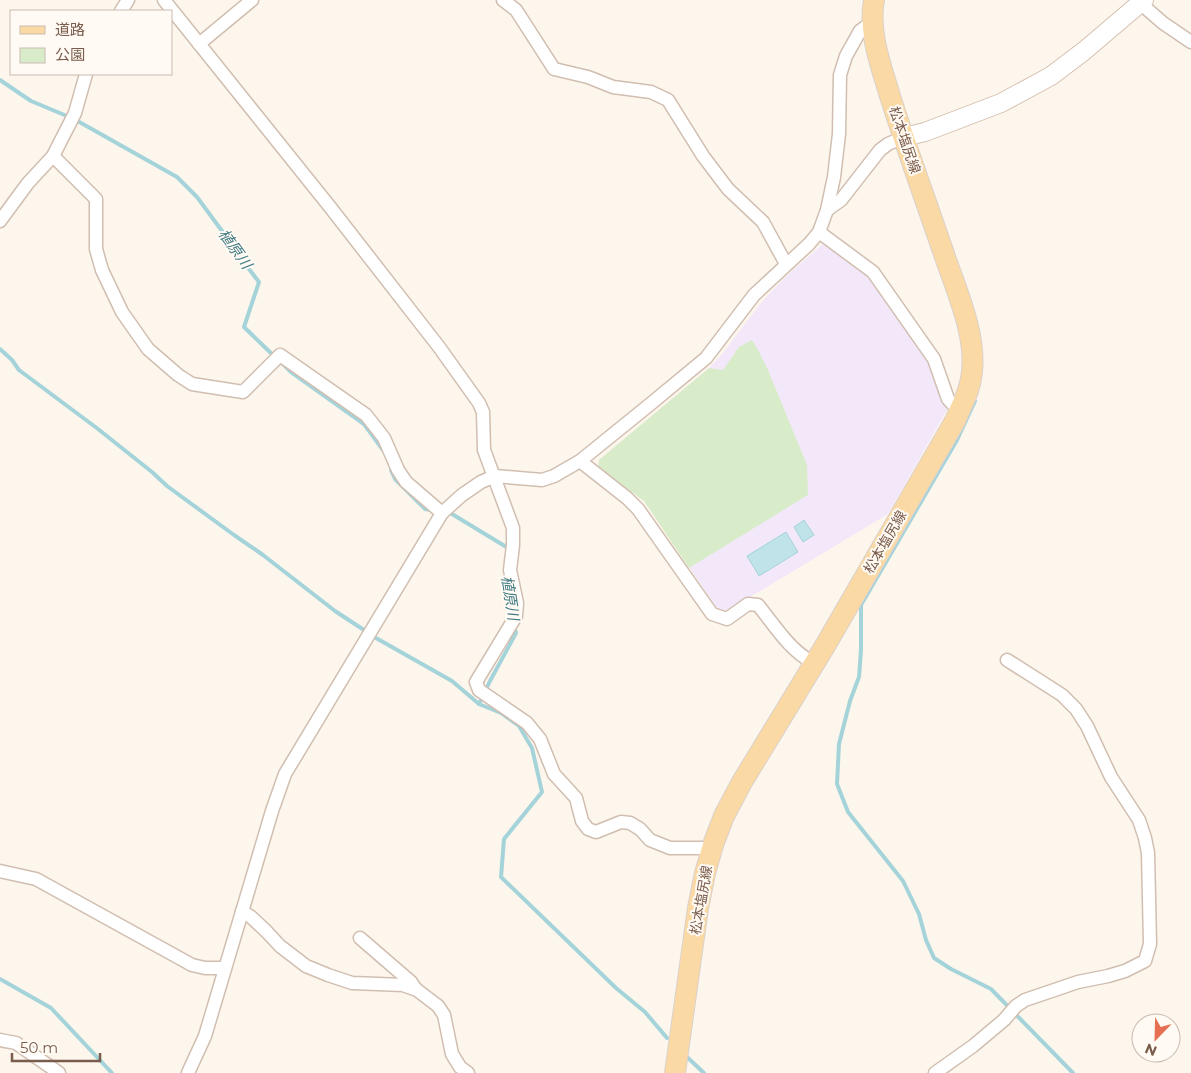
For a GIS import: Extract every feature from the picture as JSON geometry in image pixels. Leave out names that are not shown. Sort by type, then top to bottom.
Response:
[{"type":"main road","name":"松本塩尻線","points":[[675,1073],[698,908],[712,849],[724,816],[742,782],[814,664],[946,438],[966,397],[972,372],[973,349],[965,314],[878,59],[873,21],[874,0]]},
{"type":"main road","points":[[904,137],[924,132],[1001,103],[1051,76],[1142,2]]},
{"type":"street","points":[[164,0],[172,10]]},
{"type":"street","points":[[199,44],[252,0]]},
{"type":"street","points":[[503,0],[516,10],[554,69],[588,77],[613,87],[651,92],[668,100],[703,156],[728,189],[763,222],[786,264]]},
{"type":"street","points":[[1142,2],[1163,23],[1191,42]]},
{"type":"street","points":[[172,10],[330,207],[439,347],[479,403],[483,412],[484,450],[513,528],[510,570],[517,604],[516,616],[476,682],[479,690],[527,723],[540,739],[554,774],[576,798],[582,820],[588,829],[596,832],[621,822],[630,823],[640,829],[650,840],[670,848],[712,849]]},
{"type":"street","points":[[188,1073],[204,1036],[272,811],[286,774],[442,513],[462,495],[481,482],[495,476],[542,480],[554,476],[580,460],[706,358],[754,294],[808,244],[818,232],[827,210],[834,177],[839,134],[840,75],[846,56],[860,31],[873,21]]},
{"type":"street","points":[[0,221],[28,183],[53,156],[76,113],[86,75]]},
{"type":"street","points":[[827,210],[841,200],[880,150],[904,137]]},
{"type":"street","points":[[53,156],[96,199],[96,249],[102,270],[122,312],[148,349],[178,375],[192,384],[243,392],[280,355],[366,415],[384,438],[398,470],[406,482],[442,513]]},
{"type":"street","points":[[818,232],[873,272],[934,359],[948,399],[959,411]]},
{"type":"street","points":[[580,460],[638,509],[712,614],[727,619],[748,604],[758,605],[790,645],[814,664]]},
{"type":"street","points":[[935,1073],[973,1046],[1025,1000],[1078,982],[1108,976],[1125,970],[1145,961],[1150,944],[1148,853],[1139,820],[1111,777],[1087,726],[1076,709],[1062,695],[1008,660]]},
{"type":"street","points":[[0,871],[36,880],[192,965],[205,968],[225,968]]},
{"type":"street","points":[[242,911],[261,926],[280,946],[306,966],[352,983],[403,985],[417,990]]},
{"type":"street","points":[[360,938],[411,982],[417,990],[438,1006],[444,1015],[452,1054],[460,1067],[468,1073]]},
{"type":"street","points":[[0,1040],[16,1043],[59,1073]]},
{"type":"shaded area","points":[[826,241],[868,272],[931,362],[947,410],[888,514],[727,611],[717,608],[644,501],[598,467],[599,460],[709,368],[760,304],[783,279]]},
{"type":"green space","points":[[752,340],[768,370],[807,465],[808,495],[689,568],[644,501],[598,467],[599,460],[709,368],[723,370],[739,347]]},
{"type":"water","points":[[804,520],[814,535],[803,542],[794,527]]},
{"type":"water","points":[[786,532],[798,552],[759,576],[747,556]]},
{"type":"waterway","name":"植原川","points":[[0,80],[31,101],[74,119],[177,177],[197,197],[222,231],[222,234],[259,282],[244,327],[274,356]]},
{"type":"waterway","points":[[0,349],[12,360],[19,370],[98,429],[167,486],[263,555],[335,611],[364,630]]},
{"type":"waterway","name":"植原川","points":[[283,364],[291,372],[364,424],[383,450]]},
{"type":"waterway","points":[[975,401],[957,440],[861,605],[859,677],[850,701],[839,744],[837,784],[848,812],[903,881],[919,914],[926,940],[934,958],[951,969],[991,989],[1073,1073]]},
{"type":"waterway","name":"植原川","points":[[391,470],[395,479],[425,509],[431,510]]},
{"type":"waterway","name":"植原川","points":[[452,514],[508,548],[507,550]]},
{"type":"waterway","name":"植原川","points":[[506,579],[511,614]]},
{"type":"waterway","name":"植原川","points":[[479,704],[516,633],[514,626]]},
{"type":"waterway","points":[[376,638],[452,681],[479,704],[501,713],[519,726],[532,748],[542,792],[504,839],[501,877],[616,988],[645,1012],[667,1038]]},
{"type":"waterway","points":[[0,979],[51,1008],[112,1073]]},
{"type":"waterway","points":[[687,1057],[704,1073]]}]
